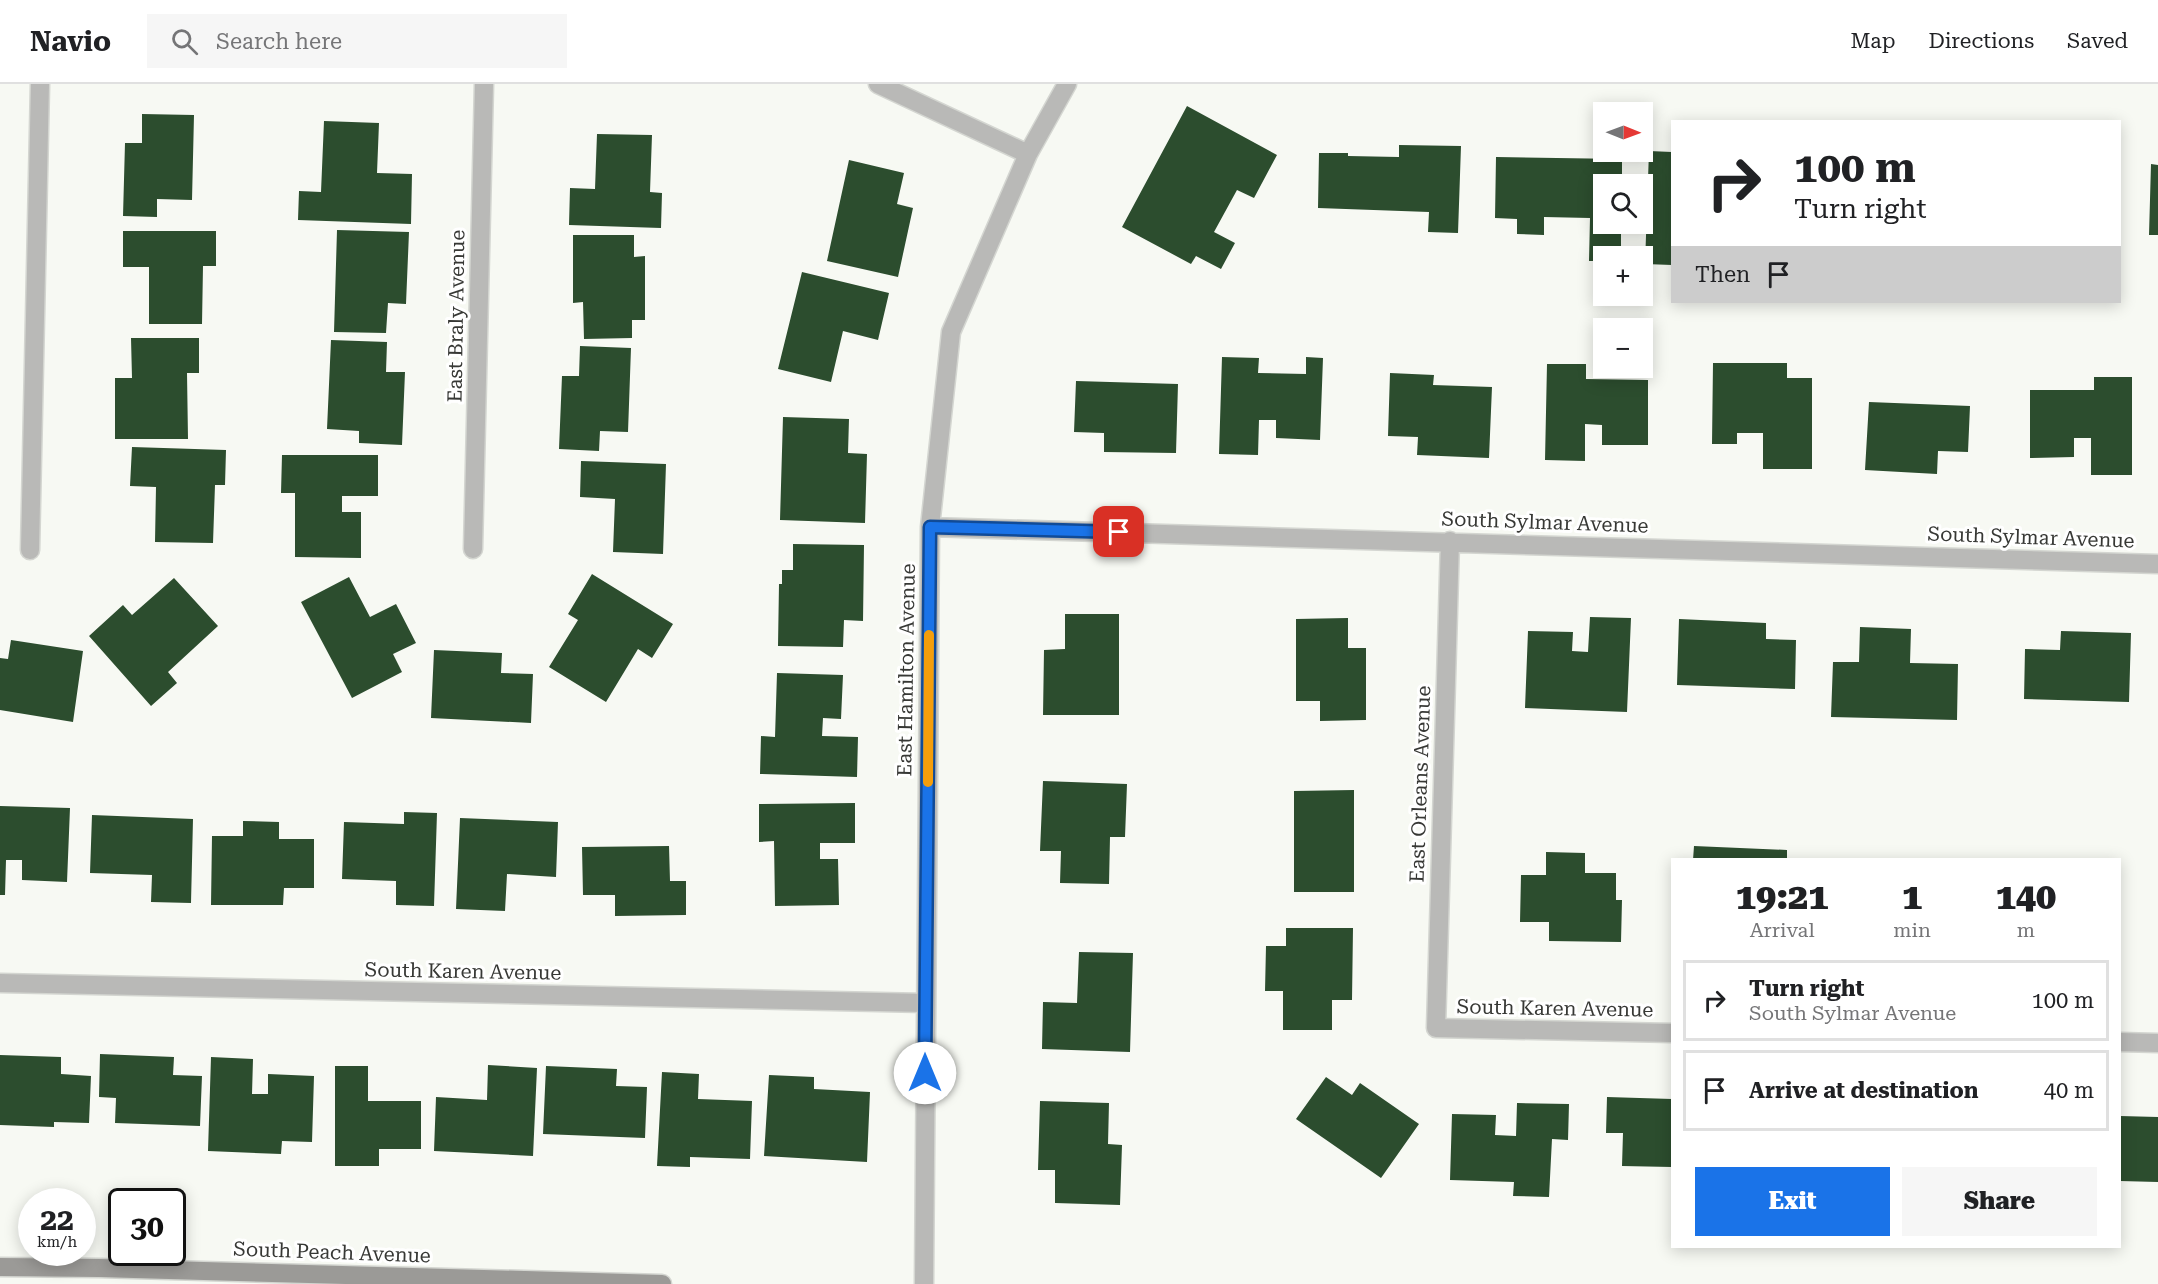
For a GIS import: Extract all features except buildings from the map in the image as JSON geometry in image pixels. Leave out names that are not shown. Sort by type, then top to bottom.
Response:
[{"type":"main road","name":"South Peach Avenue","points":[[0,1267],[111,1268],[662,1284]]},
{"type":"street","points":[[30,550],[40,84]]},
{"type":"street","name":"East Braly Avenue","points":[[473,549],[484,84]]},
{"type":"street","points":[[878,84],[1028,154]]},
{"type":"street","name":"East Hamilton Avenue","points":[[924,1284],[930,527],[951,332],[1028,154],[1067,84]]},
{"type":"street","name":"South Sylmar Avenue","points":[[930,527],[2158,564]]},
{"type":"street","name":"East Orleans Avenue","points":[[1436,1028],[1450,541]]},
{"type":"street","name":"South Karen Avenue","points":[[0,983],[925,1003]]},
{"type":"street","name":"South Karen Avenue","points":[[1436,1028],[1671,1033]]},
{"type":"street","points":[[2121,1042],[2158,1043]]},
{"type":"slow traffic","points":[[928,782],[929,635]]},
{"type":"route","points":[[925,1073],[930,527],[1119,532]]}]
